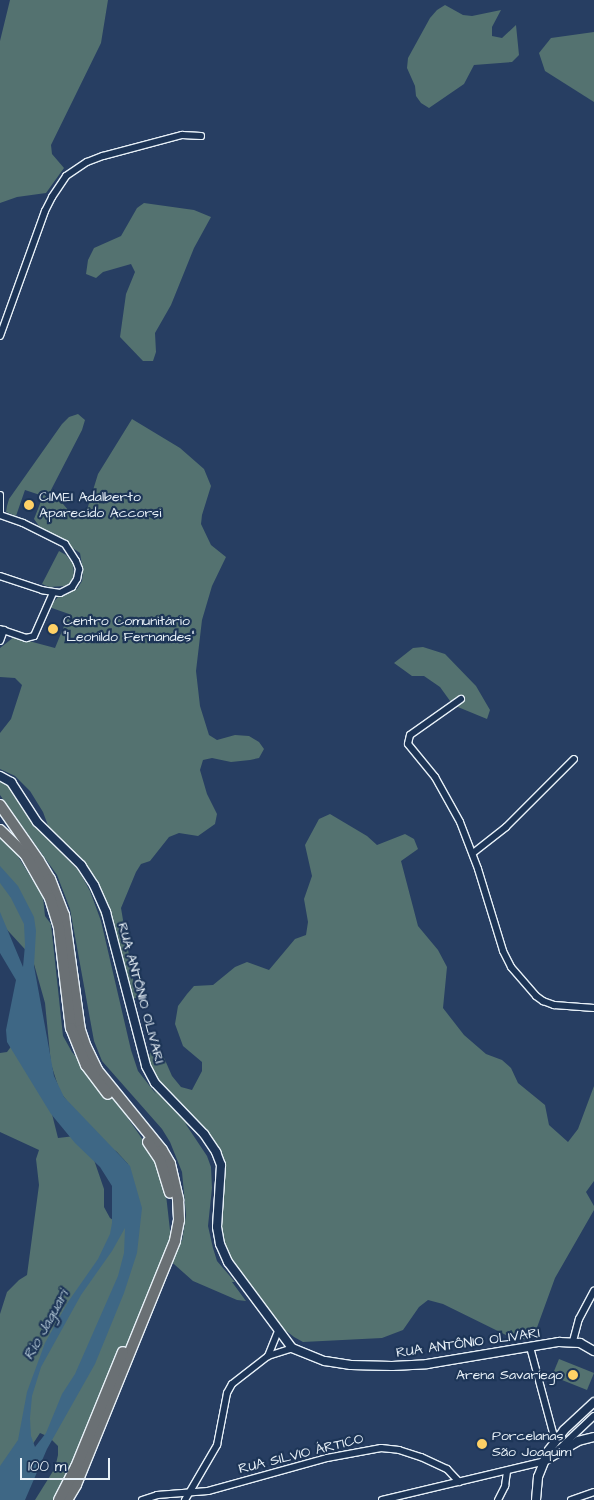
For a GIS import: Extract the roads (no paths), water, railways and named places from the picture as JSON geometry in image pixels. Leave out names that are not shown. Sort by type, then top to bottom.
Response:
[{"type":"main road","points":[[0,805],[39,861],[61,907],[68,934],[80,1030],[86,1047],[97,1070],[162,1150],[173,1172],[178,1200],[179,1220],[172,1248],[76,1485],[67,1500]]},
{"type":"main road","points":[[0,830],[24,854],[50,898],[59,928],[71,1028],[77,1047],[97,1081],[150,1144],[160,1160],[168,1182],[172,1204],[172,1225],[162,1259],[100,1402],[76,1467],[59,1500]]},
{"type":"street","points":[[0,336],[45,211],[66,176],[87,162],[103,156],[182,135],[201,136]]},
{"type":"street","points":[[0,495],[0,515],[46,533],[65,544],[70,549],[78,569],[77,579],[66,591],[53,593],[0,576]]},
{"type":"street","points":[[0,641],[2,630],[30,638],[36,632],[53,593]]},
{"type":"street","points":[[462,699],[408,738],[408,744],[430,770],[454,810],[472,853],[502,951],[511,967],[543,1002],[554,1005],[594,1008]]},
{"type":"street","points":[[472,853],[506,827],[574,759]]},
{"type":"street","name":"RUA ANTÔNIO OLIVARI","points":[[0,776],[11,782],[37,822],[81,865],[94,885],[106,912],[146,1066],[156,1083],[204,1134],[216,1152],[221,1165],[217,1227],[220,1244],[228,1262],[292,1348],[325,1361],[351,1365],[392,1366],[427,1364],[573,1341]]},
{"type":"street","points":[[594,1291],[580,1319],[573,1341],[580,1342],[594,1352]]},
{"type":"street","points":[[268,1356],[278,1331]]},
{"type":"street","points":[[530,1347],[555,1440]]},
{"type":"street","points":[[185,1500],[217,1445],[228,1393],[232,1384],[268,1356],[292,1348]]},
{"type":"street","points":[[536,1500],[538,1477],[542,1462],[555,1440],[594,1402]]},
{"type":"street","points":[[382,1500],[542,1462],[555,1453],[594,1416]]},
{"type":"street","points":[[555,1453],[594,1437]]},
{"type":"street","name":"RUA SILVIO ÁRTICO","points":[[142,1500],[157,1494],[208,1491],[327,1458],[381,1448],[399,1450],[421,1456],[447,1469],[459,1482]]},
{"type":"street","points":[[498,1500],[505,1486],[507,1471]]},
{"type":"street","points":[[571,1500],[594,1492]]},
{"type":"water","points":[[0,866],[18,886],[34,917],[36,931],[34,966],[54,1076],[64,1097],[130,1166],[142,1208],[137,1253],[124,1293],[95,1364],[47,1449],[25,1500],[0,1500],[0,1466],[18,1440],[27,1392],[45,1343],[68,1302],[98,1259],[110,1234],[112,1223],[112,1186],[100,1167],[75,1143],[51,1114],[7,1042],[6,1030],[16,980],[0,953],[0,912],[23,967],[25,945],[24,924],[11,898],[0,883]],"holes":[[[125,1228],[124,1253],[118,1276],[75,1374],[62,1394],[46,1433],[35,1447],[31,1436],[30,1418],[32,1396],[41,1367],[81,1295],[112,1251]]]},
{"type":"place","name":"CIMEI Adalberto Aparecido Accorsi","points":[[29,505]]},
{"type":"place","name":"Centro Comunitário \"Leonildo Fernandes\"","points":[[53,629]]},
{"type":"place","name":"Arena Savariego","points":[[573,1375]]},
{"type":"place","name":"Porcelanas São Joaquim","points":[[482,1444]]},
{"type":"water label","name":"Rio Jaguari","points":[[46,1325]]}]
